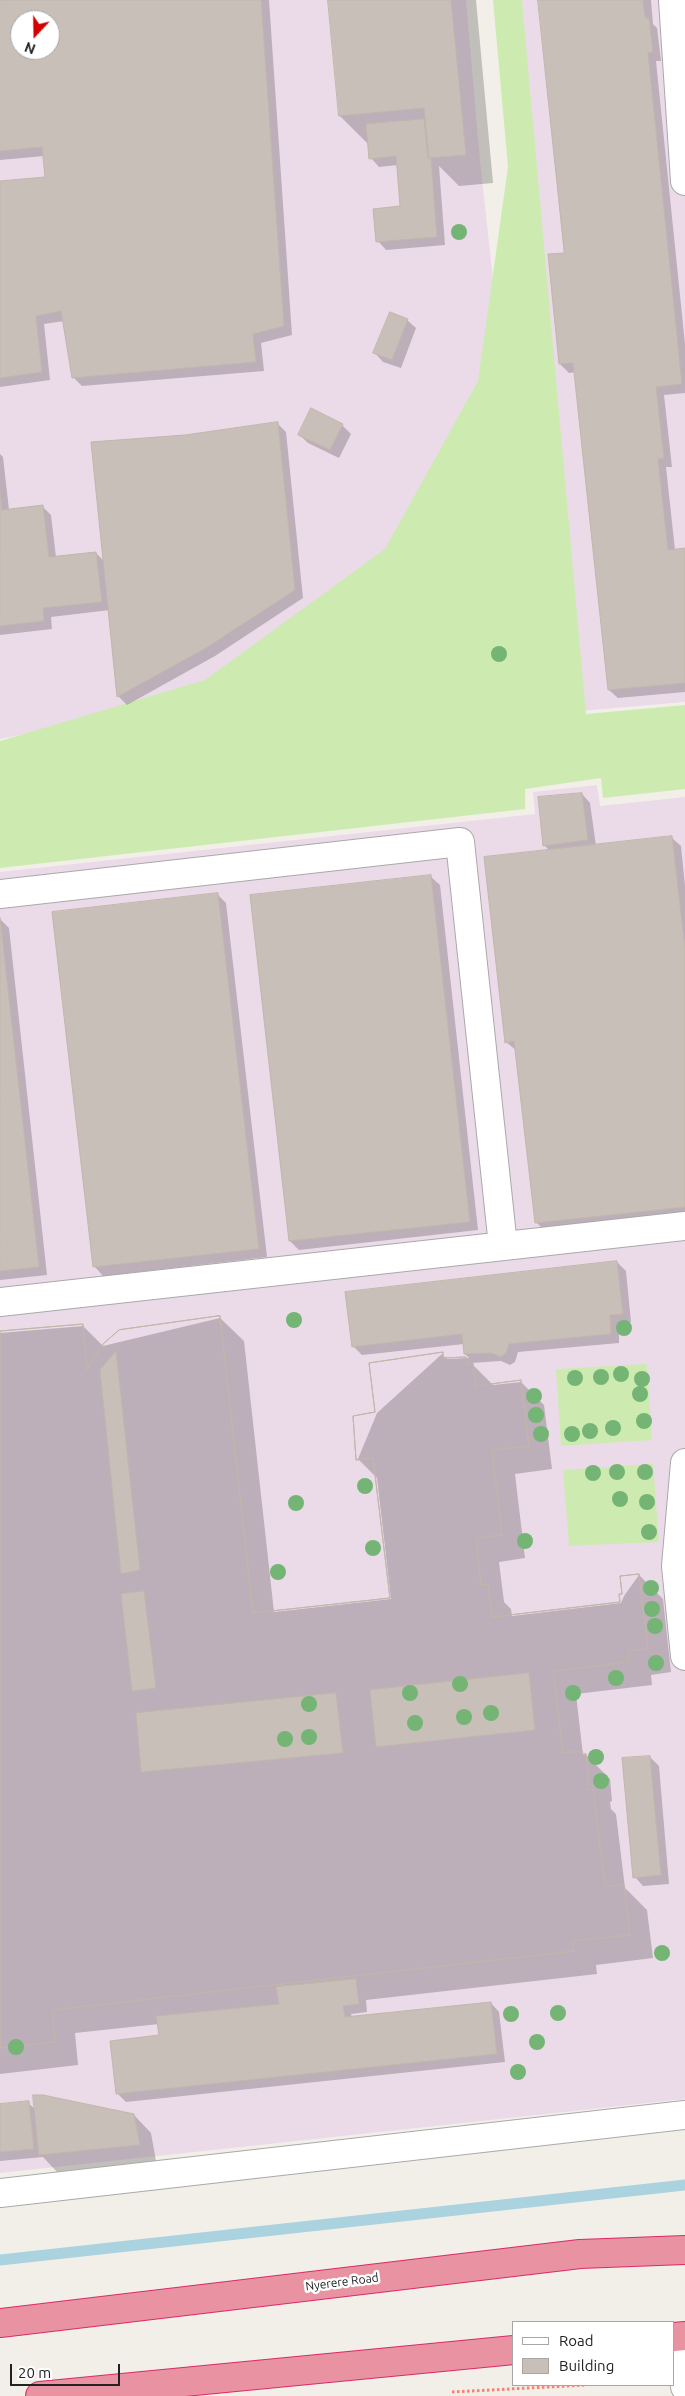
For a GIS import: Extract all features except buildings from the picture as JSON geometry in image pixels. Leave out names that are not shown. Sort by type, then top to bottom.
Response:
[{"type":"highway","name":"Nyerere Road","points":[[0,2323],[580,2254],[685,2250]]},
{"type":"highway","points":[[40,2396],[512,2350]]},
{"type":"street","points":[[673,0],[685,181]]},
{"type":"street","points":[[0,894],[460,842],[503,1246]]},
{"type":"street","points":[[0,1302],[685,1226]]},
{"type":"street","points":[[685,1463],[681,1565],[685,1656]]},
{"type":"street","points":[[0,2193],[685,2114]]},
{"type":"street","points":[[681,2337],[685,2387]]},
{"type":"shaded area","points":[[0,0],[466,0],[480,161],[496,306],[481,399],[388,567],[209,697],[0,739]]},
{"type":"shaded area","points":[[505,0],[685,0],[685,702],[569,712]]},
{"type":"shaded area","points":[[597,785],[600,806],[685,797],[685,2099],[0,2173],[0,872],[535,814],[533,792]]},
{"type":"green space","points":[[493,0],[522,0],[586,714],[685,705],[685,789],[603,798],[601,778],[525,789],[525,809],[0,868],[0,741],[205,680],[385,549],[478,381],[508,167]]},
{"type":"green space","points":[[647,1364],[652,1440],[561,1446],[556,1369]]},
{"type":"green space","points":[[653,1464],[659,1542],[569,1546],[563,1470]]},
{"type":"waterway","points":[[0,2260],[685,2185]]}]
